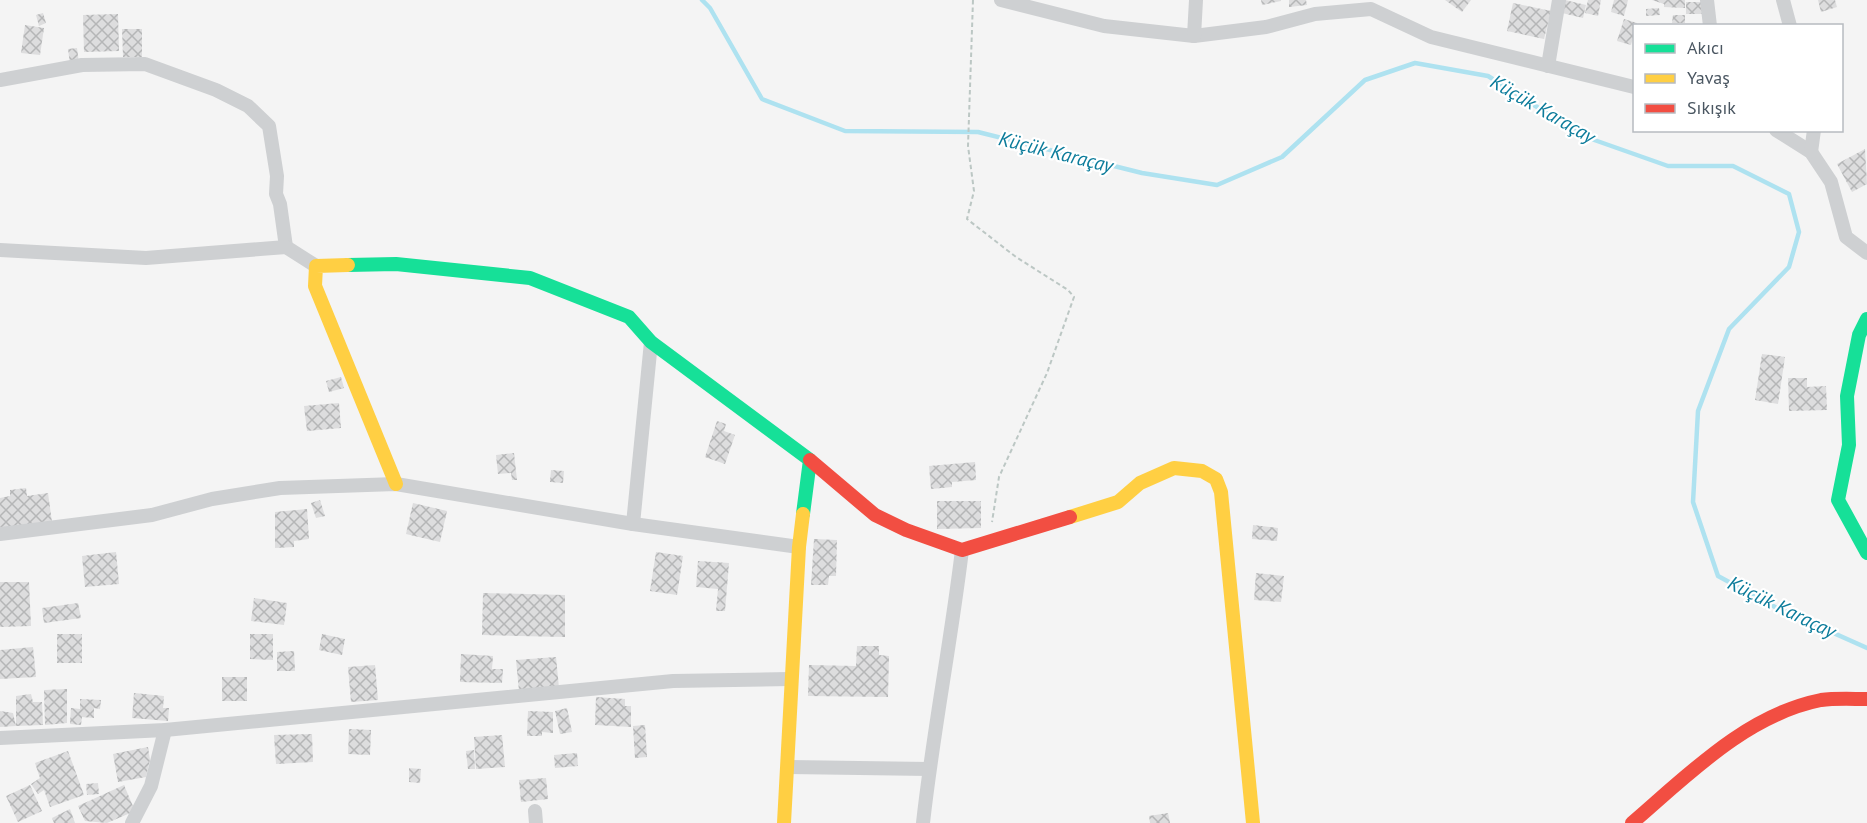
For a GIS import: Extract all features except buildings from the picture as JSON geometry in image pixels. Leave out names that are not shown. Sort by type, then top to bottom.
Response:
[{"type":"street","points":[[1001,0],[1104,26],[1194,36],[1266,27],[1314,7],[1371,9],[1431,38],[1633,87]]},
{"type":"street","points":[[1194,36],[1196,0]]},
{"type":"street","points":[[1548,66],[1559,0]]},
{"type":"street","points":[[1707,0],[1710,24]]},
{"type":"street","points":[[1783,0],[1789,24]]},
{"type":"street","points":[[0,80],[82,65],[145,63],[216,90],[248,106],[269,126],[277,176],[276,194],[286,248]]},
{"type":"street","points":[[1779,132],[1811,153],[1832,182],[1846,237],[1867,253]]},
{"type":"street","points":[[1811,153],[1814,132]]},
{"type":"street","points":[[0,250],[146,258],[286,248],[316,266],[396,264],[530,278],[629,317],[651,342],[810,460],[875,515],[906,530],[962,550],[1118,502],[1140,483],[1174,468],[1202,471],[1216,479],[1221,492],[1253,823]]},
{"type":"street","points":[[316,266],[315,286],[396,484]]},
{"type":"street","points":[[1867,319],[1859,335],[1847,396],[1849,445],[1838,500],[1867,553]]},
{"type":"street","points":[[633,524],[651,342]]},
{"type":"street","points":[[784,823],[789,767],[790,679],[798,547],[810,460]]},
{"type":"street","points":[[0,534],[152,515],[212,499],[280,488],[396,484],[633,524],[798,547]]},
{"type":"street","points":[[923,823],[929,770],[950,649],[962,550]]},
{"type":"street","points":[[0,738],[165,730],[673,681],[790,679]]},
{"type":"street","points":[[1632,823],[1739,735],[1784,711],[1822,700],[1867,699]]},
{"type":"street","points":[[132,823],[151,786],[165,730]]},
{"type":"street","points":[[789,767],[929,770]]},
{"type":"path","points":[[973,0],[968,141],[974,191],[968,219],[1016,257],[1068,290],[1074,297],[1047,374],[999,477],[992,525],[996,540]]},
{"type":"waterway","name":"Küçük Karaçay","points":[[702,0],[710,8],[762,99],[845,131],[978,132],[1142,173],[1217,185],[1282,157],[1365,80],[1415,63],[1488,76],[1583,136],[1668,166],[1733,166],[1789,194],[1799,232],[1789,267],[1729,329],[1698,411],[1693,502],[1718,576],[1775,607],[1867,648]]},
{"type":"traffic: fast","points":[[348,265],[396,264],[530,278],[629,317],[651,342],[810,460],[803,514]]},
{"type":"traffic: fast","points":[[1867,319],[1859,335],[1847,396],[1849,445],[1838,500],[1867,553]]},
{"type":"traffic: slow","points":[[348,265],[316,266],[315,286],[396,484]]},
{"type":"traffic: slow","points":[[1070,517],[1118,502],[1140,483],[1174,468],[1202,471],[1216,479],[1221,492],[1253,823]]},
{"type":"traffic: slow","points":[[784,823],[799,547],[803,514]]},
{"type":"traffic: jam","points":[[810,460],[875,515],[906,530],[962,550],[1070,517]]},
{"type":"traffic: jam","points":[[1632,823],[1719,749],[1768,719],[1821,700],[1867,699]]}]
